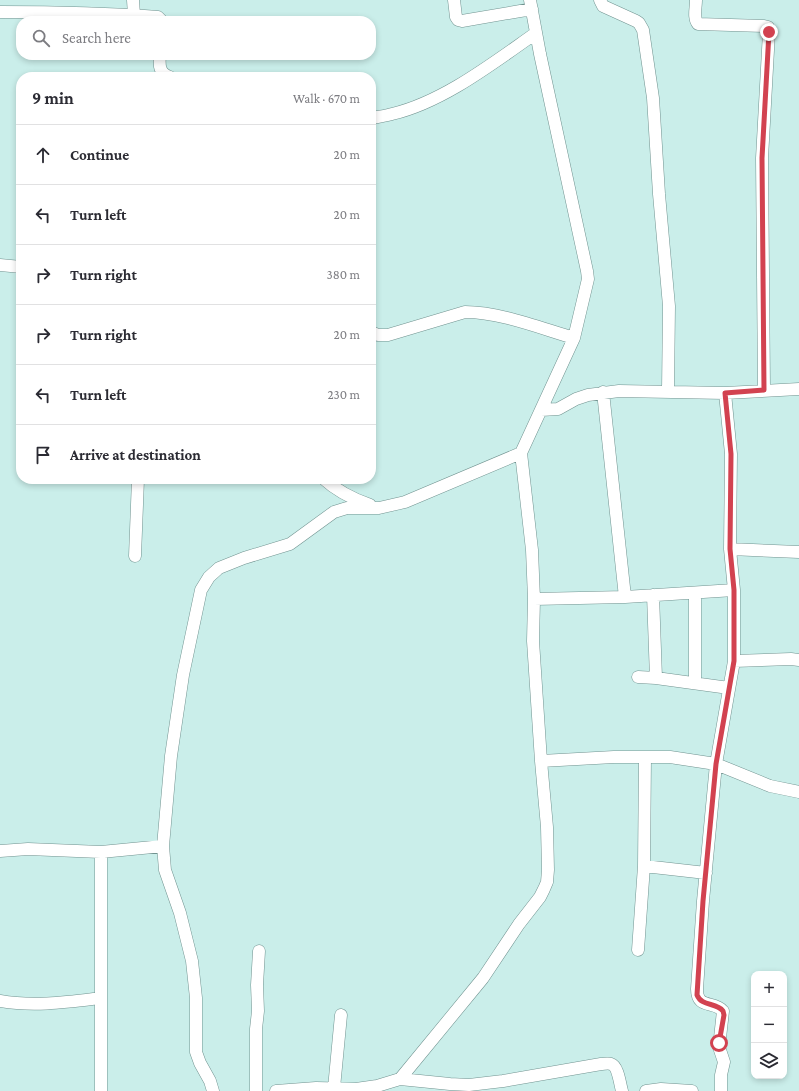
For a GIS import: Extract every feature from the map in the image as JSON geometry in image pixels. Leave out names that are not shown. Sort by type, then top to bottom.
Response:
[{"type":"street","points":[[133,0],[134,15]]},
{"type":"street","points":[[400,1079],[483,978],[540,897],[547,882],[547,827],[533,641],[534,599],[532,550],[521,453],[574,338],[588,279],[531,5],[462,21],[458,20],[456,17],[454,0]]},
{"type":"street","points":[[600,0],[602,6],[636,21],[643,30],[653,98],[659,194],[669,306],[668,391]]},
{"type":"street","points":[[696,0],[695,18],[696,23],[698,24],[764,26],[768,27],[769,32],[762,158],[764,390]]},
{"type":"street","points":[[0,12],[79,12],[146,16]]},
{"type":"street","points":[[376,117],[393,114],[448,92],[536,33]]},
{"type":"street","points":[[160,60],[160,70],[162,72]]},
{"type":"street","points":[[0,265],[16,267]]},
{"type":"street","points":[[376,334],[388,335],[465,312],[472,312],[511,320],[574,338]]},
{"type":"street","points":[[541,410],[558,409],[576,399],[603,392],[668,391],[725,393],[799,388]]},
{"type":"street","points":[[603,392],[625,597]]},
{"type":"street","points":[[721,1091],[721,1075],[724,1062],[719,1047],[723,1011],[718,1007],[702,1003],[697,995],[716,764],[734,661],[734,590],[730,549],[731,454],[725,393]]},
{"type":"street","points":[[213,1091],[210,1081],[196,1052],[196,998],[192,961],[180,913],[165,870],[163,846],[171,756],[183,675],[201,590],[209,578],[219,568],[233,562],[290,544],[334,512],[347,508],[379,508],[405,502],[521,453]]},
{"type":"street","points":[[135,556],[138,484]]},
{"type":"street","points":[[329,484],[333,488],[355,500],[379,508]]},
{"type":"street","points":[[730,549],[799,552]]},
{"type":"street","points":[[534,599],[625,597],[734,590]]},
{"type":"street","points":[[695,593],[695,683]]},
{"type":"street","points":[[653,595],[656,678]]},
{"type":"street","points":[[734,661],[799,660]]},
{"type":"street","points":[[638,677],[729,688]]},
{"type":"street","points":[[541,761],[614,757],[670,757],[716,764],[770,786],[799,792]]},
{"type":"street","points":[[638,950],[644,866],[645,757]]},
{"type":"street","points":[[0,851],[28,849],[101,852],[163,846]]},
{"type":"street","points":[[101,852],[101,1091]]},
{"type":"street","points":[[644,866],[706,873]]},
{"type":"street","points":[[256,1091],[256,1029],[258,1011],[259,951]]},
{"type":"street","points":[[0,1001],[13,1004],[53,1004],[101,998]]},
{"type":"street","points":[[334,1088],[341,1015]]},
{"type":"street","points":[[276,1091],[334,1088],[377,1088],[400,1079],[469,1085],[503,1081],[601,1064],[612,1064],[616,1066],[622,1091]]},
{"type":"street","points":[[646,1091],[661,1089],[692,1091]]},
{"type":"route","points":[[719,1043],[724,1015],[723,1011],[718,1007],[702,1003],[697,995],[703,901],[716,764],[734,661],[734,590],[730,549],[731,454],[725,393],[764,390],[762,158],[769,32]]}]
